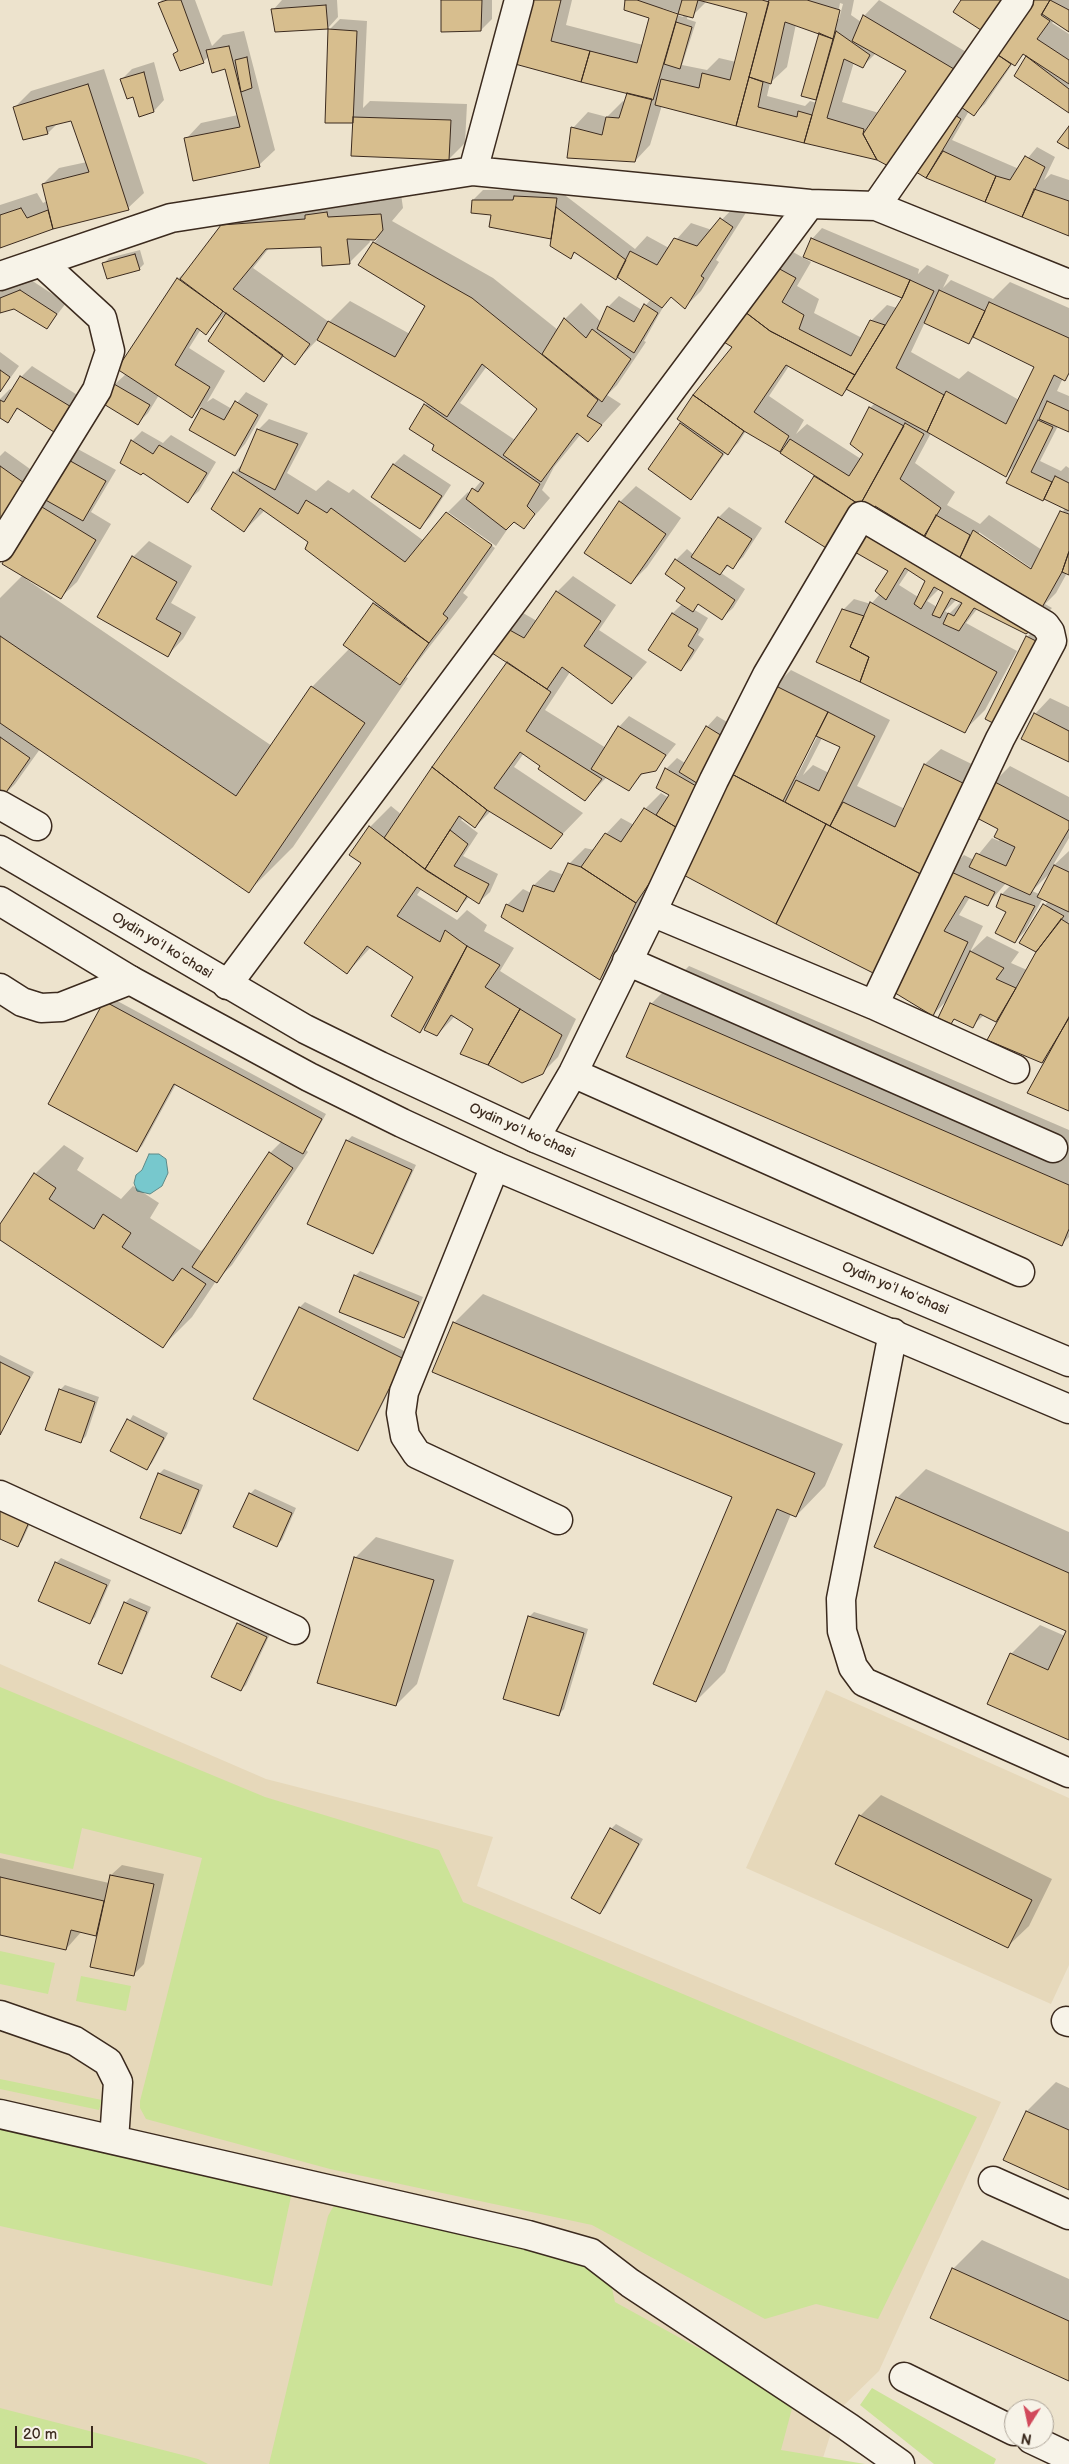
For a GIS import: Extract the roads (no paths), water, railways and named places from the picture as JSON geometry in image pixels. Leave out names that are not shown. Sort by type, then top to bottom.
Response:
[{"type":"street","points":[[473,171],[519,0]]},
{"type":"street","points":[[876,206],[1018,0]]},
{"type":"street","points":[[0,276],[171,218],[473,171],[810,204],[876,206],[1069,284]]},
{"type":"street","points":[[227,984],[810,204]]},
{"type":"street","points":[[0,548],[97,390],[110,351],[102,318],[42,263]]},
{"type":"street","points":[[535,1138],[573,1073],[714,780],[767,676],[861,516],[1045,625],[1050,632],[1052,641],[1000,739],[874,1005]]},
{"type":"street","points":[[0,805],[37,826]]},
{"type":"street","name":"Oydin yoʻl koʻchasi","points":[[0,850],[313,1033],[535,1138],[1069,1362]]},
{"type":"street","points":[[0,900],[130,980],[309,1077],[496,1166],[1069,1409]]},
{"type":"street","points":[[652,912],[874,1005],[1014,1069]]},
{"type":"street","points":[[627,961],[1053,1148]]},
{"type":"street","points":[[0,988],[22,1002],[41,1008],[61,1007],[130,980]]},
{"type":"street","points":[[573,1073],[1020,1272]]},
{"type":"street","points":[[496,1166],[404,1392],[401,1413],[405,1436],[417,1454],[558,1520]]},
{"type":"street","points":[[893,1333],[841,1598],[842,1632],[853,1666],[864,1682],[1069,1773]]},
{"type":"street","points":[[0,1494],[295,1630]]},
{"type":"street","points":[[0,2015],[75,2041],[108,2062],[118,2082],[114,2140]]},
{"type":"street","points":[[0,2114],[528,2235],[591,2253],[630,2283],[840,2421],[900,2464]]},
{"type":"street","points":[[993,2181],[1069,2215]]},
{"type":"street","points":[[904,2377],[1004,2426]]},
{"type":"street","points":[[1054,2447],[1067,2451]]},
{"type":"water","points":[[149,1154],[159,1154],[166,1159],[168,1173],[162,1186],[150,1194],[137,1191],[134,1183],[136,1175],[142,1170]]}]
